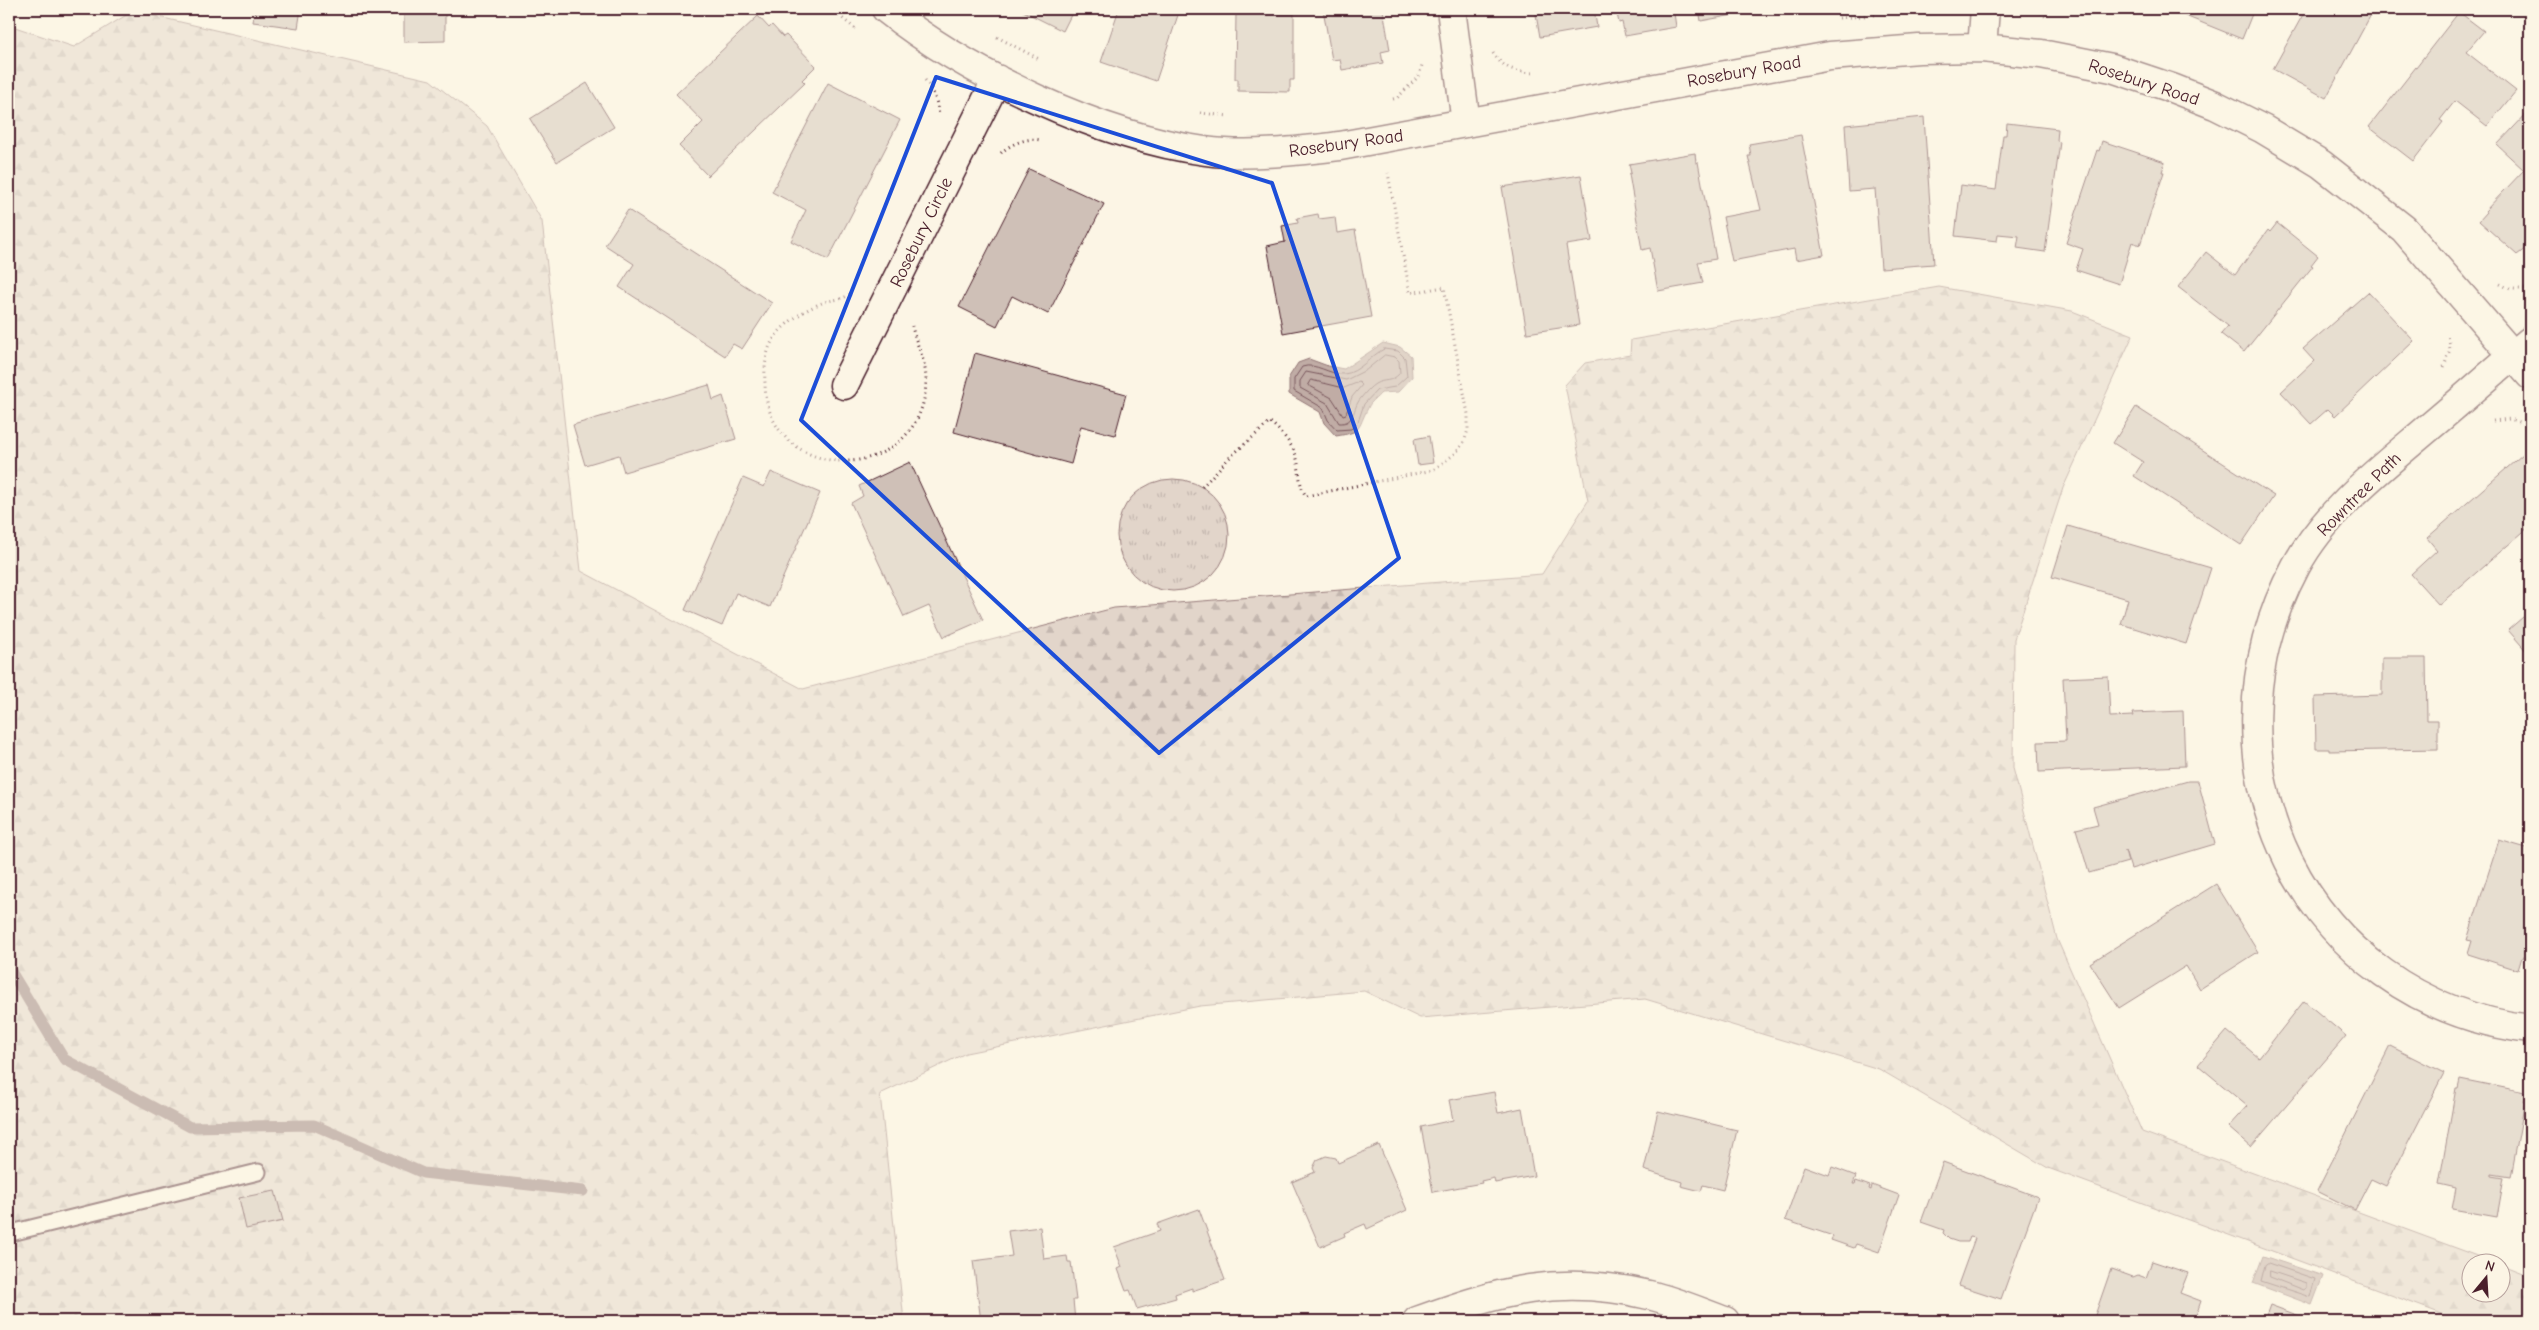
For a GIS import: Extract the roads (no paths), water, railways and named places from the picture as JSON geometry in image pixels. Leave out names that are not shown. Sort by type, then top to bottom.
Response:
[{"type":"street","name":"Rosebury Road","points":[[886,9],[915,32],[997,79],[1086,120],[1136,137],[1205,151],[1270,153],[1340,146],[1830,56],[1919,49],[1982,48],[2041,54],[2112,68],[2215,105],[2263,129],[2321,164],[2404,230],[2525,357]]},
{"type":"street","points":[[1451,9],[1466,123]]},
{"type":"street","points":[[1982,48],[1985,9]]},
{"type":"street","name":"Rosebury Circle","points":[[844,385],[997,79]]},
{"type":"street","name":"Rowntree Path","points":[[2525,357],[2380,470],[2318,532],[2297,565],[2281,598],[2267,639],[2259,679],[2255,721],[2258,766],[2268,812],[2281,848],[2307,893],[2333,928],[2367,960],[2412,992],[2465,1016],[2506,1026],[2530,1029]]},
{"type":"street","points":[[1417,1321],[1481,1298],[1522,1289],[1563,1285],[1606,1288],[1650,1295],[1725,1321]]},
{"type":"lane","points":[[9,1228],[15,1232],[258,1172]]},
{"type":"water","points":[[1383,343],[1400,347],[1411,356],[1412,377],[1398,392],[1381,393],[1370,404],[1355,431],[1336,436],[1324,423],[1320,412],[1289,394],[1289,377],[1298,363],[1309,359],[1328,366],[1344,369]]},
{"type":"water","points":[[2263,1256],[2323,1276],[2312,1305],[2253,1283]]},
{"type":"waterway","points":[[9,968],[64,1059],[190,1127],[314,1125],[423,1173],[583,1191]]}]
